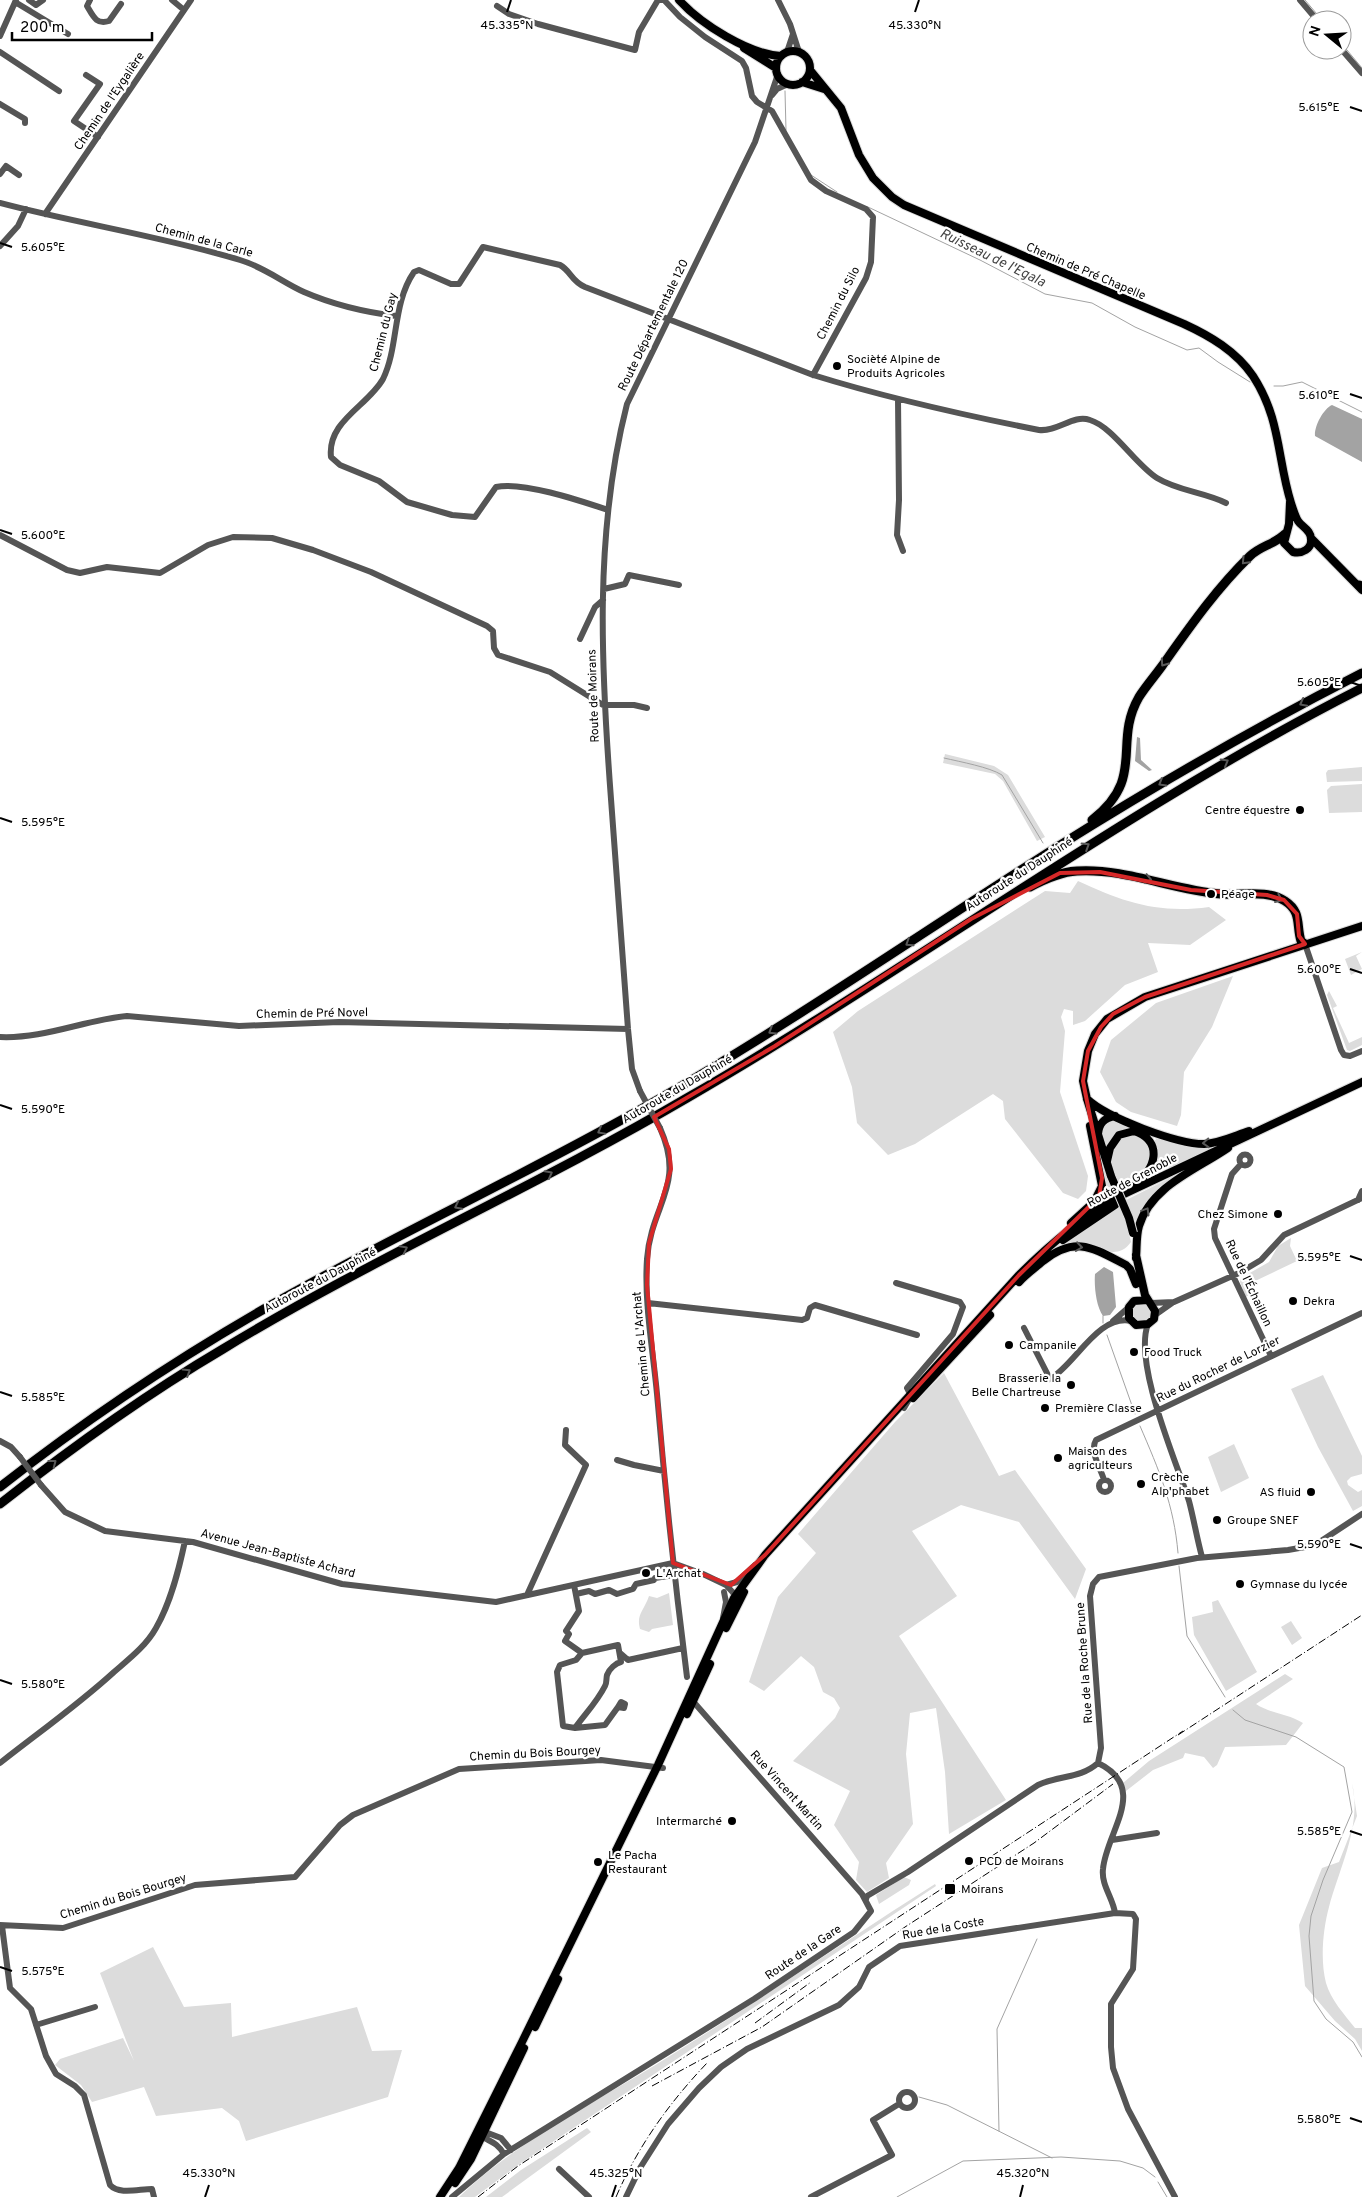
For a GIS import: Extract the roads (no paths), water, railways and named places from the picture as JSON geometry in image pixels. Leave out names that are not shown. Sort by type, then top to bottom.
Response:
[{"type":"highway","points":[[1056,848],[1104,811],[1119,791],[1126,769],[1132,715],[1147,685],[1192,623],[1246,560],[1286,532]]},
{"type":"highway","name":"Autoroute du Dauphiné","points":[[0,1487],[128,1393],[221,1334],[319,1279],[572,1147],[664,1096],[776,1029],[1056,848],[1222,748],[1362,673]]},
{"type":"highway","name":"Autoroute du Dauphiné","points":[[0,1504],[114,1419],[222,1349],[329,1288],[582,1157],[677,1104],[774,1046],[1174,791],[1362,688]]},
{"type":"highway","points":[[971,919],[1052,876],[1075,871],[1090,871],[1146,878],[1191,890],[1225,894],[1267,895],[1280,898],[1291,906],[1297,914],[1299,936],[1305,944]]},
{"type":"main road","points":[[679,0],[709,26],[763,53],[784,54],[799,52]]},
{"type":"main road","points":[[735,40],[777,71],[788,84],[802,82],[818,87],[830,94]]},
{"type":"main road","name":"Chemin de Pré Chapelle","points":[[799,52],[806,57],[810,70],[841,108],[859,155],[873,178],[904,206],[1184,324],[1206,334],[1231,352],[1252,375],[1269,406],[1276,426],[1290,502],[1297,520],[1303,527]]},
{"type":"main road","points":[[777,71],[784,54]]},
{"type":"main road","points":[[802,82],[810,70]]},
{"type":"main road","name":"Chemin de Pré Chapelle","points":[[1286,532],[1290,502]]},
{"type":"main road","points":[[1329,556],[1306,551],[1297,553],[1289,550],[1284,543],[1286,532],[1295,526],[1303,527],[1311,538],[1361,587]]},
{"type":"main road","points":[[1306,551],[1311,538]]},
{"type":"main road","points":[[1055,1240],[1094,1202],[1101,1191],[1102,1178],[1083,1080],[1088,1051],[1096,1034],[1114,1014],[1145,997],[1362,926]]},
{"type":"main road","name":"Route de Grenoble","points":[[1021,1276],[1055,1240],[1101,1206],[1202,1156],[1362,1082]]},
{"type":"main road","points":[[1087,1099],[1097,1108],[1167,1137],[1205,1144],[1222,1141],[1302,1111]]},
{"type":"main road","points":[[1087,1099],[1111,1176],[1129,1218],[1136,1260],[1155,1315],[1148,1324],[1134,1323],[1128,1315],[1129,1307],[1134,1300],[1136,1284],[1136,1260],[1138,1229],[1143,1214],[1151,1202],[1182,1176],[1241,1139]]},
{"type":"main road","points":[[1098,1134],[1102,1121],[1108,1117],[1115,1116]]},
{"type":"main road","points":[[1101,1206],[1146,1174],[1154,1160],[1153,1146],[1140,1133],[1134,1131],[1123,1133],[1116,1138],[1110,1148],[1107,1163]]},
{"type":"main road","name":"Route de Grenoble","points":[[1021,1276],[1059,1244],[1104,1211],[1241,1139]]},
{"type":"main road","points":[[691,1699],[716,1638],[737,1598],[765,1555],[911,1393],[1021,1276],[1060,1249],[1080,1246],[1126,1265],[1134,1276],[1136,1284]]},
{"type":"main road","points":[[446,2197],[471,2159],[482,2132],[660,1766],[737,1598],[769,1558],[1021,1276]]},
{"type":"main road","points":[[1134,1300],[1149,1301]]},
{"type":"main road","points":[[440,2197],[482,2132]]},
{"type":"street","points":[[29,0],[36,5],[43,0]]},
{"type":"street","points":[[90,0],[87,6],[94,18],[101,22],[109,21],[122,4]]},
{"type":"street","points":[[172,0],[184,10]]},
{"type":"street","name":"Chemin de l'Eygalière","points":[[45,214],[190,0]]},
{"type":"street","points":[[497,6],[509,14],[538,24],[635,50],[639,32],[658,0],[664,0],[680,18],[742,61],[746,68],[752,96],[757,102],[767,108]]},
{"type":"street","points":[[778,0],[794,33],[799,52]]},
{"type":"street","points":[[1300,0],[1308,10]]},
{"type":"street","points":[[0,36],[15,1],[68,34]]},
{"type":"street","points":[[784,54],[794,33]]},
{"type":"street","points":[[0,52],[59,92]]},
{"type":"street","points":[[1351,60],[1362,73]]},
{"type":"street","name":"Route Départementale 120","points":[[603,602],[608,510],[619,433],[627,404],[755,142],[770,100],[777,71]]},
{"type":"street","points":[[86,75],[100,84],[74,121],[98,137]]},
{"type":"street","points":[[770,100],[777,89],[788,84]]},
{"type":"street","points":[[0,104],[24,119],[25,123]]},
{"type":"street","name":"Chemin du Silo","points":[[767,108],[772,111],[811,180],[826,191],[866,209],[873,217],[871,262],[866,278],[813,375]]},
{"type":"street","points":[[0,174],[6,166],[19,175]]},
{"type":"street","name":"Chemin de la Carle","points":[[0,203],[127,230],[254,264],[304,291],[333,303],[368,312],[396,316]]},
{"type":"street","points":[[0,246],[18,226],[26,209]]},
{"type":"street","name":"Chemin du Gay","points":[[608,510],[540,491],[502,486],[496,487],[475,517],[462,517],[400,499],[379,481],[340,464],[331,457],[330,450],[337,431],[348,416],[382,381],[389,358],[396,316],[414,272],[419,270],[456,285],[462,281],[483,247],[560,265],[566,269],[576,283],[668,319]]},
{"type":"street","points":[[668,319],[813,375],[898,398],[1039,430],[1053,430],[1072,421],[1090,420],[1106,431],[1134,459],[1158,479],[1226,503]]},
{"type":"street","points":[[898,398],[899,500],[896,535],[902,551]]},
{"type":"street","points":[[0,536],[67,570],[80,573],[107,567],[160,574],[208,544],[233,537],[272,538],[313,550],[371,572],[489,628],[494,634],[494,648],[498,654],[550,672],[603,704],[634,705],[647,708]]},
{"type":"street","points":[[604,589],[625,584],[629,575],[679,585]]},
{"type":"street","points":[[580,639],[595,607],[603,602]]},
{"type":"street","name":"Route de Moirans","points":[[603,602],[603,704],[628,1029]]},
{"type":"street","points":[[1305,944],[1341,1050],[1344,1055],[1350,1056],[1362,1051]]},
{"type":"street","name":"Chemin de Pré Novel","points":[[0,1037],[36,1036],[110,1018],[127,1016],[239,1026],[339,1022],[628,1029]]},
{"type":"street","name":"Chemin de L'Archat","points":[[628,1029],[632,1069],[640,1091],[660,1128],[668,1149],[671,1169],[649,1243],[647,1259],[648,1302],[674,1575],[687,1677]]},
{"type":"street","name":"Rue de l'Échaillon","points":[[1241,1164],[1232,1174],[1214,1229],[1215,1238],[1272,1356]]},
{"type":"street","points":[[1155,1315],[1174,1302],[1233,1276],[1261,1260],[1284,1235],[1360,1199],[1362,1191]]},
{"type":"street","points":[[896,1283],[960,1302],[964,1307],[953,1334],[907,1388],[911,1393],[904,1408]]},
{"type":"street","points":[[1149,1301],[1174,1302]]},
{"type":"street","points":[[648,1302],[802,1320],[807,1318],[810,1308],[815,1305],[917,1335]]},
{"type":"street","points":[[1024,1328],[1050,1379],[1096,1334],[1129,1307]]},
{"type":"street","name":"Rue du Rocher de Lorzier","points":[[1104,1480],[1093,1451],[1093,1445],[1096,1440],[1362,1313]]},
{"type":"street","points":[[1108,1326],[1124,1320],[1134,1323],[1145,1338]]},
{"type":"street","points":[[1148,1324],[1145,1338],[1150,1378],[1158,1412],[1189,1504],[1202,1558]]},
{"type":"street","points":[[527,1595],[586,1465],[565,1445],[566,1430]]},
{"type":"street","name":"Avenue Jean-Baptiste Achard","points":[[0,1441],[11,1447],[65,1512],[93,1527],[114,1533],[185,1541],[342,1584],[496,1602],[673,1564]]},
{"type":"street","points":[[617,1460],[634,1466],[664,1471]]},
{"type":"street","name":"Rue de la Roche Brune","points":[[1098,1763],[1101,1748],[1090,1596],[1093,1584],[1102,1576],[1202,1558],[1305,1547],[1318,1543],[1362,1514]]},
{"type":"street","points":[[0,1763],[96,1688],[137,1652],[151,1636],[157,1627],[178,1571],[185,1541]]},
{"type":"street","points":[[726,1590],[765,1555]]},
{"type":"street","points":[[673,1564],[703,1574],[716,1581],[737,1598]]},
{"type":"street","points":[[576,1594],[589,1591],[595,1594],[609,1590],[617,1594],[655,1578],[674,1575]]},
{"type":"street","points":[[574,1585],[579,1611],[566,1631],[569,1634],[564,1641],[582,1653]]},
{"type":"street","points":[[716,1638],[726,1602],[726,1590]]},
{"type":"street","points":[[575,1728],[606,1684],[607,1675],[616,1663],[621,1662],[618,1645],[582,1653],[576,1660],[560,1664],[557,1672],[563,1726],[575,1728],[606,1724],[618,1707]]},
{"type":"street","points":[[620,1653],[628,1660],[683,1648]]},
{"type":"street","name":"Rue Vincent Martin","points":[[691,1699],[866,1899]]},
{"type":"street","name":"Chemin du Bois Bourgey","points":[[1,1926],[62,1928],[195,1885],[295,1877],[340,1826],[353,1815],[459,1769],[601,1760],[660,1766]]},
{"type":"street","points":[[866,1899],[1038,1785],[1082,1774],[1098,1763],[1110,1769],[1123,1788],[1121,1814],[1103,1866],[1102,1876],[1115,1913],[1133,1914],[1136,1919],[1133,1969],[1111,2004],[1110,2047],[1113,2068],[1128,2109],[1175,2197]]},
{"type":"street","points":[[1112,1840],[1157,1833]]},
{"type":"street","name":"Route de la Gare","points":[[452,2197],[511,2150],[754,1998],[854,1932],[870,1915],[871,1911],[866,1899]]},
{"type":"street","name":"Rue de la Coste","points":[[626,2197],[640,2168],[668,2124],[721,2067],[748,2048],[839,2005],[859,1987],[869,1967],[900,1946],[1115,1913]]},
{"type":"street","points":[[1,1926],[10,1988],[30,2009],[56,2074],[75,2086],[84,2095],[110,2185],[114,2190],[152,2189],[154,2197]]},
{"type":"street","points":[[36,2025],[95,2007]]},
{"type":"street","points":[[811,2197],[892,2155],[873,2120],[899,2104]]},
{"type":"street","points":[[482,2132],[501,2138],[511,2150]]},
{"type":"street","points":[[482,2132],[495,2142],[502,2156]]},
{"type":"street","points":[[559,2169],[589,2197]]},
{"type":"waterway","points":[[1305,0],[1314,10]]},
{"type":"waterway","points":[[1352,56],[1362,68]]},
{"type":"waterway","name":"Ruisseau de l'Egala","points":[[785,91],[786,130]]},
{"type":"waterway","name":"Ruisseau de l'Egala","points":[[811,175],[837,192]]},
{"type":"waterway","name":"Ruisseau de l'Egala","points":[[868,207],[980,260],[1045,294],[1092,303],[1135,327],[1187,350],[1199,348],[1250,382]]},
{"type":"waterway","name":"Ruisseau de l'Egala","points":[[1274,386],[1302,382],[1362,412]]},
{"type":"waterway","points":[[944,758],[982,767],[1002,775],[1043,843]]},
{"type":"waterway","points":[[1103,1316],[1103,1323]]},
{"type":"waterway","points":[[1107,1335],[1135,1414]]},
{"type":"waterway","points":[[1140,1426],[1169,1503],[1178,1553]]},
{"type":"waterway","points":[[1179,1566],[1187,1636],[1225,1697]]},
{"type":"waterway","points":[[1233,1710],[1245,1720],[1296,1737],[1344,1767],[1352,1812],[1323,1880],[1311,1916],[1309,1936],[1314,2001],[1326,2019],[1353,2042],[1362,2057]]},
{"type":"waterway","points":[[999,2131],[997,2029],[1037,1939]]},
{"type":"waterway","points":[[919,2097],[947,2105],[1052,2158]]},
{"type":"waterway","points":[[897,2197],[963,2161],[1061,2157],[1120,2161],[1143,2168],[1155,2177]]},
{"type":"waterway","points":[[1158,2182],[1167,2197]]},
{"type":"railway","points":[[1178,1735],[1362,1615]]},
{"type":"railway","points":[[478,2197],[518,2166],[1183,1731]]},
{"type":"railway","points":[[652,2086],[762,2027],[905,1927],[1034,1843],[1113,1784]]},
{"type":"railway","points":[[755,2023],[811,1982]]},
{"type":"railway","points":[[616,2197],[644,2143],[667,2110],[707,2063]]},
{"type":"place","name":"Socièté Alpine de Produits Agricoles","points":[[837,366]]},
{"type":"place","name":"Centre équestre","points":[[1300,810]]},
{"type":"place","name":"Péage","points":[[1211,894]]},
{"type":"place","name":"Chez Simone","points":[[1278,1214]]},
{"type":"place","name":"Dekra","points":[[1293,1301]]},
{"type":"place","name":"Campanile","points":[[1009,1345]]},
{"type":"place","name":"Food Truck","points":[[1134,1352]]},
{"type":"place","name":"Brasserie la Belle Chartreuse","points":[[1071,1385]]},
{"type":"place","name":"Première Classe","points":[[1045,1408]]},
{"type":"place","name":"Maison des agriculteurs","points":[[1058,1458]]},
{"type":"place","name":"Crèche Alp'phabet","points":[[1141,1484]]},
{"type":"place","name":"AS fluid","points":[[1311,1492]]},
{"type":"place","name":"Groupe SNEF","points":[[1217,1520]]},
{"type":"place","name":"L'Archat","points":[[646,1573]]},
{"type":"place","name":"Gymnase du lycée","points":[[1240,1584]]},
{"type":"place","name":"Intermarché","points":[[732,1821]]},
{"type":"place","name":"PCD de Moirans","points":[[969,1861]]},
{"type":"place","name":"Le Pacha Restaurant","points":[[598,1862]]},
{"type":"place","name":"Moirans","points":[[950,1889]]}]
